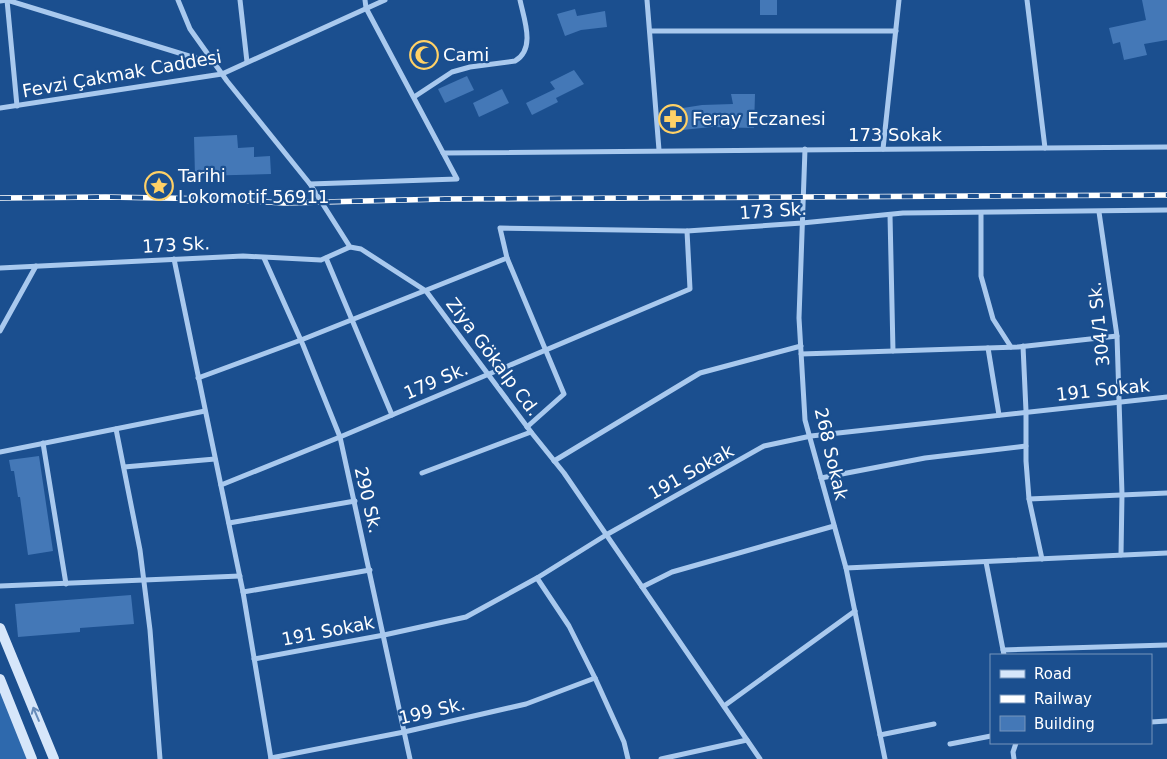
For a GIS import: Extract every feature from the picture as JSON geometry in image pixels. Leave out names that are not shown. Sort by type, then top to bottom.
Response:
[{"type":"main road","points":[[0,628],[54,759]]},
{"type":"main road","points":[[0,679],[32,759]]},
{"type":"street","points":[[0,1],[7,0],[215,64]]},
{"type":"street","points":[[7,0],[16,106]]},
{"type":"street","points":[[178,0],[190,30],[222,74],[310,184],[350,247]]},
{"type":"street","points":[[240,0],[247,62]]},
{"type":"street","points":[[310,184],[457,179],[366,8],[366,0]]},
{"type":"street","name":"Fevzi Çakmak Caddesi","points":[[0,108],[222,74],[385,0]]},
{"type":"street","points":[[414,97],[452,72],[519,59],[526,51],[528,42],[520,0]]},
{"type":"street","points":[[647,0],[659,150]]},
{"type":"street","points":[[883,149],[899,0]]},
{"type":"street","points":[[1027,0],[1045,148]]},
{"type":"street","points":[[650,31],[896,31]]},
{"type":"street","name":"173 Sokak","points":[[444,153],[1167,147]]},
{"type":"street","name":"268 Sokak","points":[[804,150],[799,318],[805,420],[811,436],[846,568],[885,759]]},
{"type":"street","name":"173 Sk.","points":[[507,258],[500,228],[687,230],[890,215],[1167,210]]},
{"type":"street","name":"304/1 Sk.","points":[[1099,212],[1117,336],[1122,494],[1121,555]]},
{"type":"street","points":[[981,213],[981,276],[993,319],[1011,347]]},
{"type":"street","points":[[890,215],[893,351]]},
{"type":"street","name":"179 Sk.","points":[[221,485],[340,437],[690,289],[687,230]]},
{"type":"street","name":"173 Sk.","points":[[0,268],[243,256],[321,260],[350,247]]},
{"type":"street","name":"Ziya Gökalp Cd.","points":[[350,247],[361,249],[426,291],[489,373],[527,427],[554,460],[760,759]]},
{"type":"street","name":"290 Sk.","points":[[264,258],[301,340],[340,437],[410,759]]},
{"type":"street","points":[[326,258],[392,415]]},
{"type":"street","points":[[198,378],[301,340],[507,258],[564,394],[527,427]]},
{"type":"street","points":[[174,259],[240,576],[271,758]]},
{"type":"street","points":[[0,331],[36,266]]},
{"type":"street","points":[[801,354],[1011,347],[1117,336]]},
{"type":"street","points":[[554,460],[700,373],[800,346]]},
{"type":"street","points":[[1023,346],[1029,499],[1042,559]]},
{"type":"street","points":[[988,348],[999,415]]},
{"type":"street","name":"191 Sokak","points":[[254,659],[466,617],[537,578],[606,535],[764,446],[811,436],[1167,397]]},
{"type":"street","points":[[0,452],[205,411]]},
{"type":"street","points":[[116,429],[140,550],[150,630],[160,759]]},
{"type":"street","points":[[422,473],[531,432]]},
{"type":"street","points":[[42,443],[66,584]]},
{"type":"street","points":[[822,478],[925,458],[1026,446]]},
{"type":"street","points":[[124,467],[215,459]]},
{"type":"street","points":[[1029,499],[1122,494],[1167,494]]},
{"type":"street","points":[[229,523],[354,501]]},
{"type":"street","points":[[642,588],[672,572],[834,526]]},
{"type":"street","points":[[846,568],[1167,553]]},
{"type":"street","points":[[986,562],[1004,652],[1167,645]]},
{"type":"street","points":[[243,592],[370,570]]},
{"type":"street","points":[[0,586],[240,576]]},
{"type":"street","points":[[537,578],[569,626],[624,742],[628,759]]},
{"type":"street","points":[[724,706],[855,611]]},
{"type":"street","name":"199 Sk.","points":[[271,758],[404,732],[526,704],[595,678]]},
{"type":"street","points":[[1152,722],[1167,721]]},
{"type":"street","points":[[880,735],[934,724]]},
{"type":"street","points":[[950,744],[990,736]]},
{"type":"street","points":[[662,759],[747,740]]},
{"type":"street","points":[[1014,759],[1013,752],[1016,744]]},
{"type":"shaded area","points":[[0,679],[32,759],[0,759]]},
{"type":"building","points":[[760,0],[777,0],[777,15],[760,15]]},
{"type":"building","points":[[1142,0],[1167,0],[1167,40],[1144,44],[1147,55],[1124,60],[1120,42],[1113,44],[1109,28],[1146,20]]},
{"type":"building","points":[[575,9],[577,16],[605,11],[607,27],[581,30],[565,36],[557,14]]},
{"type":"building","name":"Cami","points":[[428,42],[438,58],[421,69],[411,52]]},
{"type":"building","points":[[574,70],[584,84],[556,98],[558,102],[532,115],[526,103],[555,89],[550,82]]},
{"type":"building","points":[[467,76],[474,90],[445,103],[438,89]]},
{"type":"building","points":[[502,89],[509,103],[479,117],[473,103]]},
{"type":"building","points":[[731,94],[755,94],[754,128],[711,127],[673,131],[670,110],[702,105],[733,104]]},
{"type":"building","points":[[237,135],[238,148],[254,147],[254,157],[270,156],[271,174],[195,176],[194,137]]},
{"type":"building","points":[[39,456],[53,551],[28,555],[20,497],[18,497],[14,471],[11,471],[9,460]]},
{"type":"building","points":[[131,595],[134,624],[80,628],[80,632],[18,637],[15,604]]},
{"type":"railway","points":[[0,198],[106,197],[217,199],[284,203],[445,199],[1167,195]]},
{"type":"place","name":"Cami","points":[[424,55]]},
{"type":"place","name":"Feray Eczanesi","points":[[673,119]]},
{"type":"place","name":"Tarihi Lokomotif 56911","points":[[159,186]]}]
